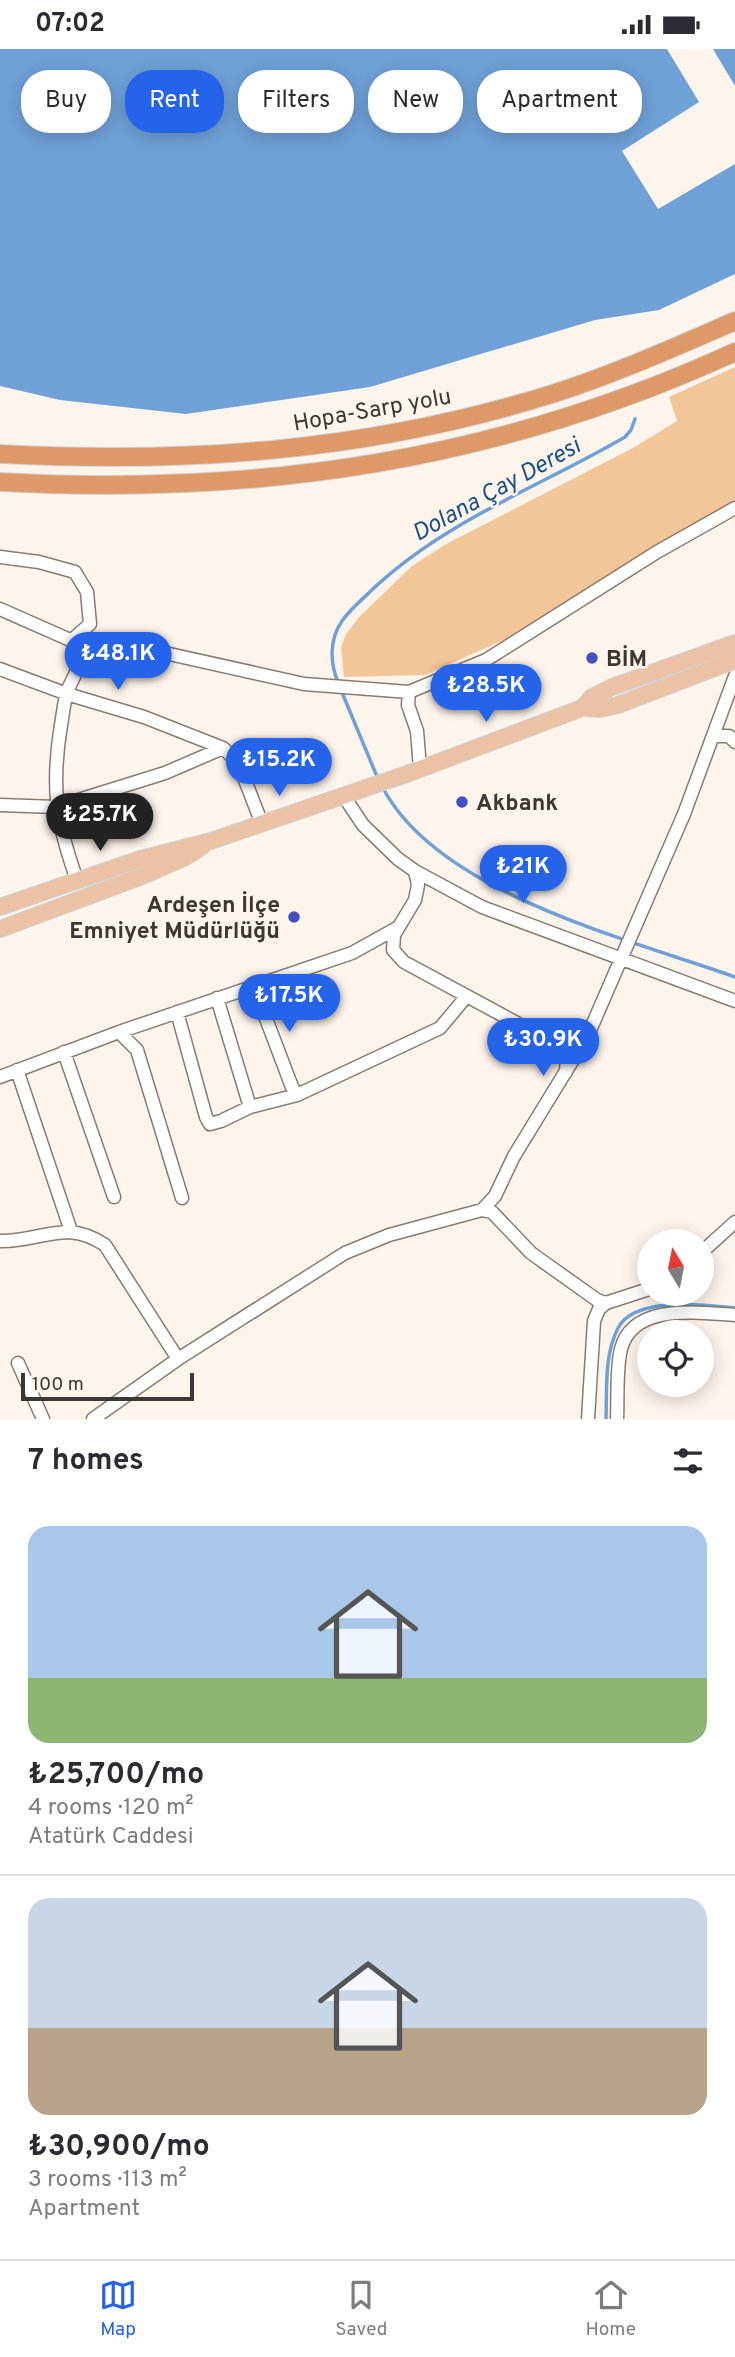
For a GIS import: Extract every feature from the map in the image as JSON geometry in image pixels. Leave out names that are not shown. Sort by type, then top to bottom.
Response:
[{"type":"highway","name":"Hopa-Sarp yolu","points":[[0,454],[172,458],[299,448],[360,440],[448,423],[551,394],[595,380],[735,321]]},
{"type":"highway","points":[[0,482],[222,483],[304,475],[382,463],[445,451],[561,420],[627,397],[735,352]]},
{"type":"main road","points":[[582,708],[592,698],[612,687],[735,643]]},
{"type":"main road","points":[[0,907],[153,855],[211,841],[262,824],[404,775],[582,708],[600,709],[618,705],[734,665]]},
{"type":"main road","points":[[0,929],[145,875],[186,857],[211,841]]},
{"type":"street","points":[[0,609],[87,647],[111,641],[304,684],[409,692],[486,660],[657,552],[735,508]]},
{"type":"street","points":[[0,557],[39,562],[75,572],[87,592],[90,624],[72,640]]},
{"type":"street","points":[[77,880],[65,846],[56,807],[56,755],[67,694],[87,647]]},
{"type":"street","points":[[482,1210],[495,1196],[514,1156],[588,1035],[684,814],[714,736],[734,665]]},
{"type":"street","points":[[0,669],[67,694],[144,717],[223,748],[238,762],[262,824]]},
{"type":"street","points":[[409,692],[408,705],[417,731],[420,768]]},
{"type":"street","points":[[714,736],[729,736],[735,742]]},
{"type":"street","points":[[0,805],[56,807],[165,773],[223,748]]},
{"type":"street","points":[[350,793],[363,825],[398,859],[415,871],[482,907],[622,955],[735,1002]]},
{"type":"street","points":[[415,871],[418,885],[415,900],[397,928],[393,950],[404,962],[561,1047],[567,1057],[566,1074]]},
{"type":"street","points":[[0,1077],[119,1032],[352,953],[397,928]]},
{"type":"street","points":[[254,987],[297,1095]]},
{"type":"street","points":[[177,1012],[205,1117],[210,1124],[250,1107],[297,1095],[440,1028],[466,997]]},
{"type":"street","points":[[217,998],[250,1107]]},
{"type":"street","points":[[119,1032],[137,1050],[183,1198]]},
{"type":"street","points":[[64,1052],[114,1197]]},
{"type":"street","points":[[17,1070],[71,1231]]},
{"type":"street","points":[[93,1419],[178,1359],[345,1253],[389,1235],[482,1210],[492,1212],[531,1253],[597,1300],[606,1303]]},
{"type":"street","points":[[714,1241],[735,1222]]},
{"type":"street","points":[[0,1241],[71,1231],[89,1234],[105,1245],[178,1359]]},
{"type":"street","points":[[588,1419],[594,1321],[599,1309],[606,1303],[637,1294]]},
{"type":"street","points":[[617,1419],[621,1349],[629,1333],[640,1322],[660,1315],[691,1312],[735,1315]]},
{"type":"street","points":[[18,1363],[43,1419]]},
{"type":"shaded area","points":[[735,367],[735,503],[515,635],[425,675],[344,677],[341,647],[346,634],[359,617],[412,566],[448,543],[633,448],[677,421],[669,397]]},
{"type":"water","points":[[0,49],[667,49],[699,102],[622,151],[658,209],[735,164],[735,274],[659,310],[595,320],[370,387],[186,414],[60,400],[0,386]]},
{"type":"water","points":[[713,49],[735,49],[735,86]]},
{"type":"waterway","name":"Dolana Çay Deresi","points":[[338,682],[332,659],[338,628],[353,608],[375,587],[403,563],[464,523],[625,437],[635,419]]},
{"type":"waterway","name":"Dolana Çay Deresi","points":[[341,690],[378,779]]},
{"type":"waterway","name":"Dolana Çay Deresi","points":[[382,786],[408,823],[445,856],[489,883],[591,928],[735,977]]},
{"type":"waterway","name":"Dolana Çay Deresi","points":[[606,1419],[610,1350],[618,1328],[627,1318],[639,1311],[672,1305],[735,1308]]},
{"type":"place","name":"BİM","points":[[592,658]]},
{"type":"place","name":"Akbank","points":[[462,802]]},
{"type":"place","name":"Ardeşen İlçe Emniyet Müdürlüğü","points":[[294,917]]}]
